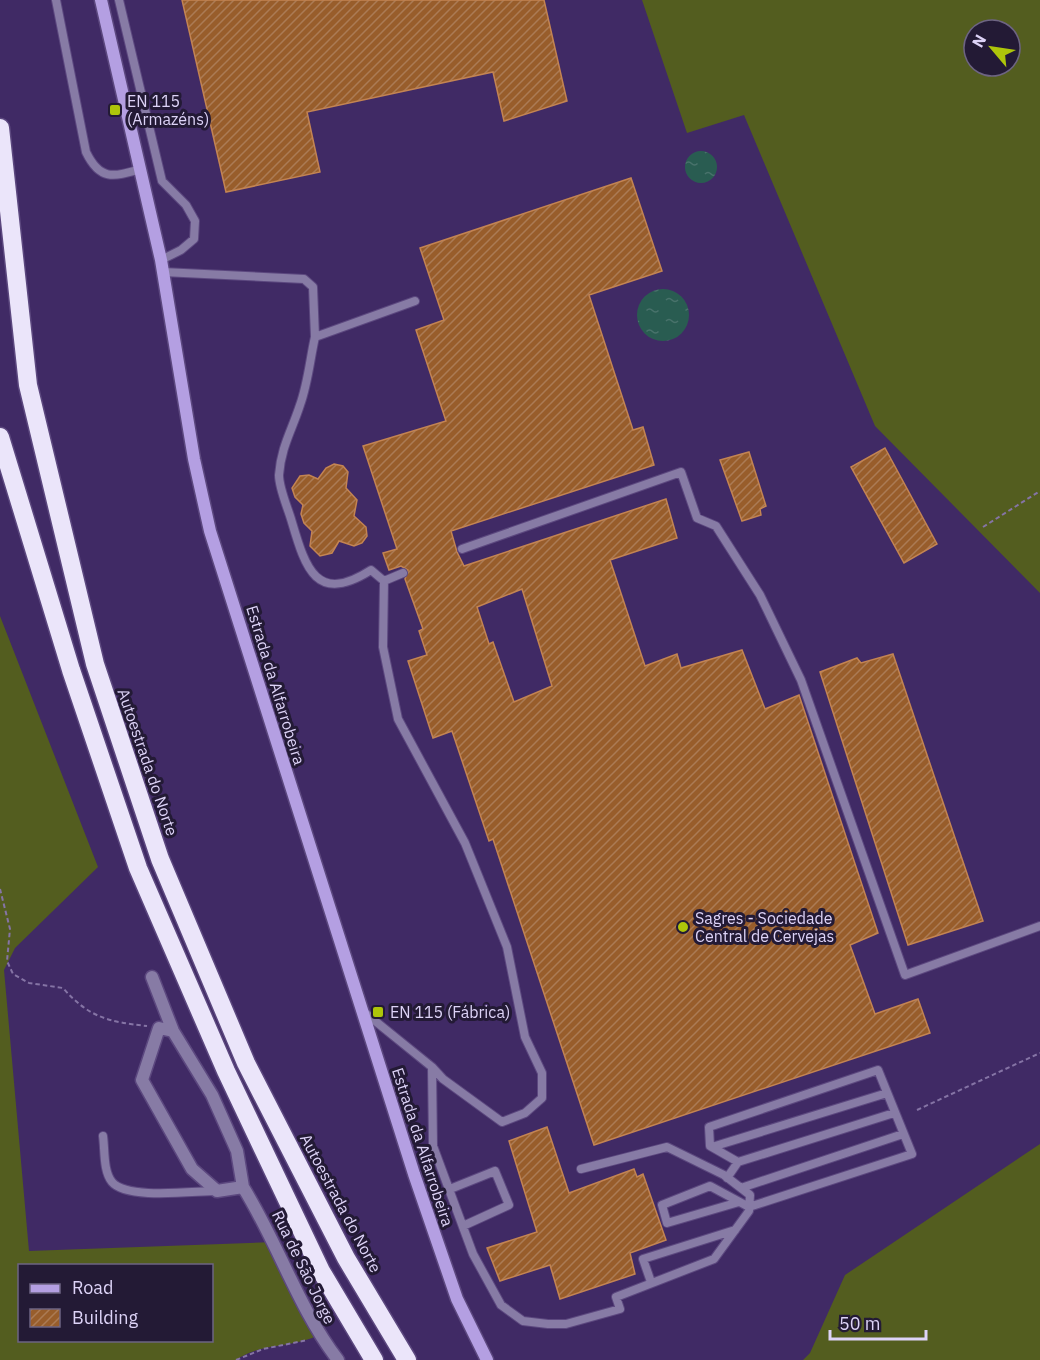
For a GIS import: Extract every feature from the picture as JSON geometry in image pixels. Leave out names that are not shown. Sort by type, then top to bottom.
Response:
[{"type":"highway","name":"Autoestrada do Norte","points":[[0,128],[28,385],[95,664],[160,859],[246,1063],[346,1258],[407,1360]]},
{"type":"highway","points":[[0,437],[71,670],[138,868],[226,1071],[321,1272],[374,1360]]},
{"type":"main road","name":"Estrada da Alfarrobeira","points":[[101,0],[162,266],[195,459],[210,531],[361,1009],[457,1299],[487,1360]]},
{"type":"street","name":"Rua de São Jorge","points":[[152,977],[173,1031],[212,1095],[237,1151],[243,1187],[262,1217],[319,1335],[338,1360]]},
{"type":"street","points":[[173,1031],[159,1028],[142,1080],[192,1169],[217,1191],[243,1187]]},
{"type":"lane","points":[[56,0],[86,152],[94,168],[108,175],[141,169]]},
{"type":"lane","points":[[119,0],[162,181],[186,205],[195,221],[194,239],[162,266]]},
{"type":"lane","points":[[162,266],[304,279],[313,287],[315,337],[301,404],[285,440],[279,477],[304,562],[320,580],[340,585],[356,580],[371,570],[384,581]]},
{"type":"lane","points":[[315,337],[415,301]]},
{"type":"lane","points":[[462,549],[681,472],[698,518],[716,526],[760,595],[801,680],[905,975],[1040,926]]},
{"type":"lane","points":[[384,581],[403,573]]},
{"type":"lane","points":[[361,1009],[432,1067],[443,1080],[502,1122],[525,1113],[542,1098],[542,1073],[525,1037],[507,947],[465,843],[398,719],[383,647],[384,581]]},
{"type":"lane","points":[[432,1067],[433,1146],[485,1281],[501,1305],[523,1321],[566,1324],[620,1310],[616,1297],[714,1259],[749,1208],[750,1196],[741,1188],[727,1178],[667,1147],[581,1169]]},
{"type":"lane","points":[[712,1147],[709,1127],[878,1070],[912,1154],[749,1208],[739,1202],[710,1186],[662,1205],[667,1223],[739,1202]]},
{"type":"lane","points":[[712,1147],[887,1093]]},
{"type":"lane","points":[[727,1178],[738,1162],[894,1113]]},
{"type":"lane","points":[[741,1188],[903,1134]]},
{"type":"lane","points":[[104,1136],[106,1167],[111,1180],[119,1187],[147,1192],[217,1191]]},
{"type":"lane","points":[[712,1147],[738,1162]]},
{"type":"lane","points":[[450,1190],[495,1171],[509,1205],[463,1226]]},
{"type":"lane","points":[[651,1282],[642,1259],[735,1230]]},
{"type":"path","points":[[983,527],[1040,491]]},
{"type":"path","points":[[0,889],[10,929],[7,962],[13,974],[29,983],[63,988],[76,1003],[109,1022],[159,1028]]},
{"type":"path","points":[[917,1110],[1040,1053]]},
{"type":"path","points":[[236,1360],[263,1349],[286,1346],[319,1335]]},
{"type":"green space","points":[[642,0],[1040,0],[1040,593],[875,426],[744,115],[687,133]]},
{"type":"green space","points":[[0,616],[98,867],[15,948],[4,970],[29,1251],[274,1242],[319,1335],[255,1351],[236,1360],[0,1360]]},
{"type":"green space","points":[[1040,1144],[1040,1360],[803,1360],[810,1353],[845,1275]]},
{"type":"water","points":[[701,151],[712,156],[717,167],[712,178],[701,183],[690,178],[685,167],[690,156]]},
{"type":"water","points":[[663,289],[673,291],[681,297],[687,305],[689,315],[687,325],[681,333],[673,339],[663,341],[653,339],[645,333],[639,325],[637,315],[639,305],[645,297],[653,291]]},
{"type":"building","points":[[182,0],[544,0],[567,101],[504,121],[493,72],[307,112],[320,172],[226,192]]},
{"type":"building","points":[[631,178],[662,271],[589,295],[633,430],[643,427],[654,465],[451,531],[457,552],[464,566],[666,499],[677,538],[610,560],[645,666],[677,654],[681,668],[742,650],[765,709],[799,695],[878,933],[850,945],[875,1014],[918,999],[930,1033],[594,1145],[493,839],[489,841],[452,731],[433,738],[408,661],[427,655],[419,631],[423,629],[405,579],[408,570],[401,566],[389,570],[383,553],[397,549],[363,446],[446,421],[416,330],[444,320],[420,248]],"holes":[[[522,589],[552,686],[514,702],[493,642],[489,644],[477,607]]]},
{"type":"building","points":[[885,448],[937,544],[904,563],[851,467]]},
{"type":"building","points":[[749,452],[766,506],[760,509],[761,515],[742,521],[720,460]]},
{"type":"building","points":[[334,464],[343,466],[348,472],[346,488],[357,500],[354,516],[366,527],[367,536],[362,543],[354,546],[339,541],[332,553],[320,556],[310,546],[312,531],[304,523],[301,514],[303,505],[295,497],[292,488],[300,476],[309,475],[318,479],[326,468]]},
{"type":"building","points":[[893,654],[983,921],[908,945],[820,672],[857,658],[861,663]]},
{"type":"building","points":[[547,1127],[569,1193],[634,1169],[637,1177],[643,1174],[666,1240],[630,1253],[635,1274],[560,1299],[550,1265],[500,1281],[487,1248],[537,1232],[509,1141]]},
{"type":"place","name":"EN 115 (Armazéns)","points":[[115,110]]},
{"type":"place","name":"Sagres - Sociedade Central de Cervejas","points":[[683,927]]},
{"type":"place","name":"EN 115 (Fábrica)","points":[[378,1012]]}]
